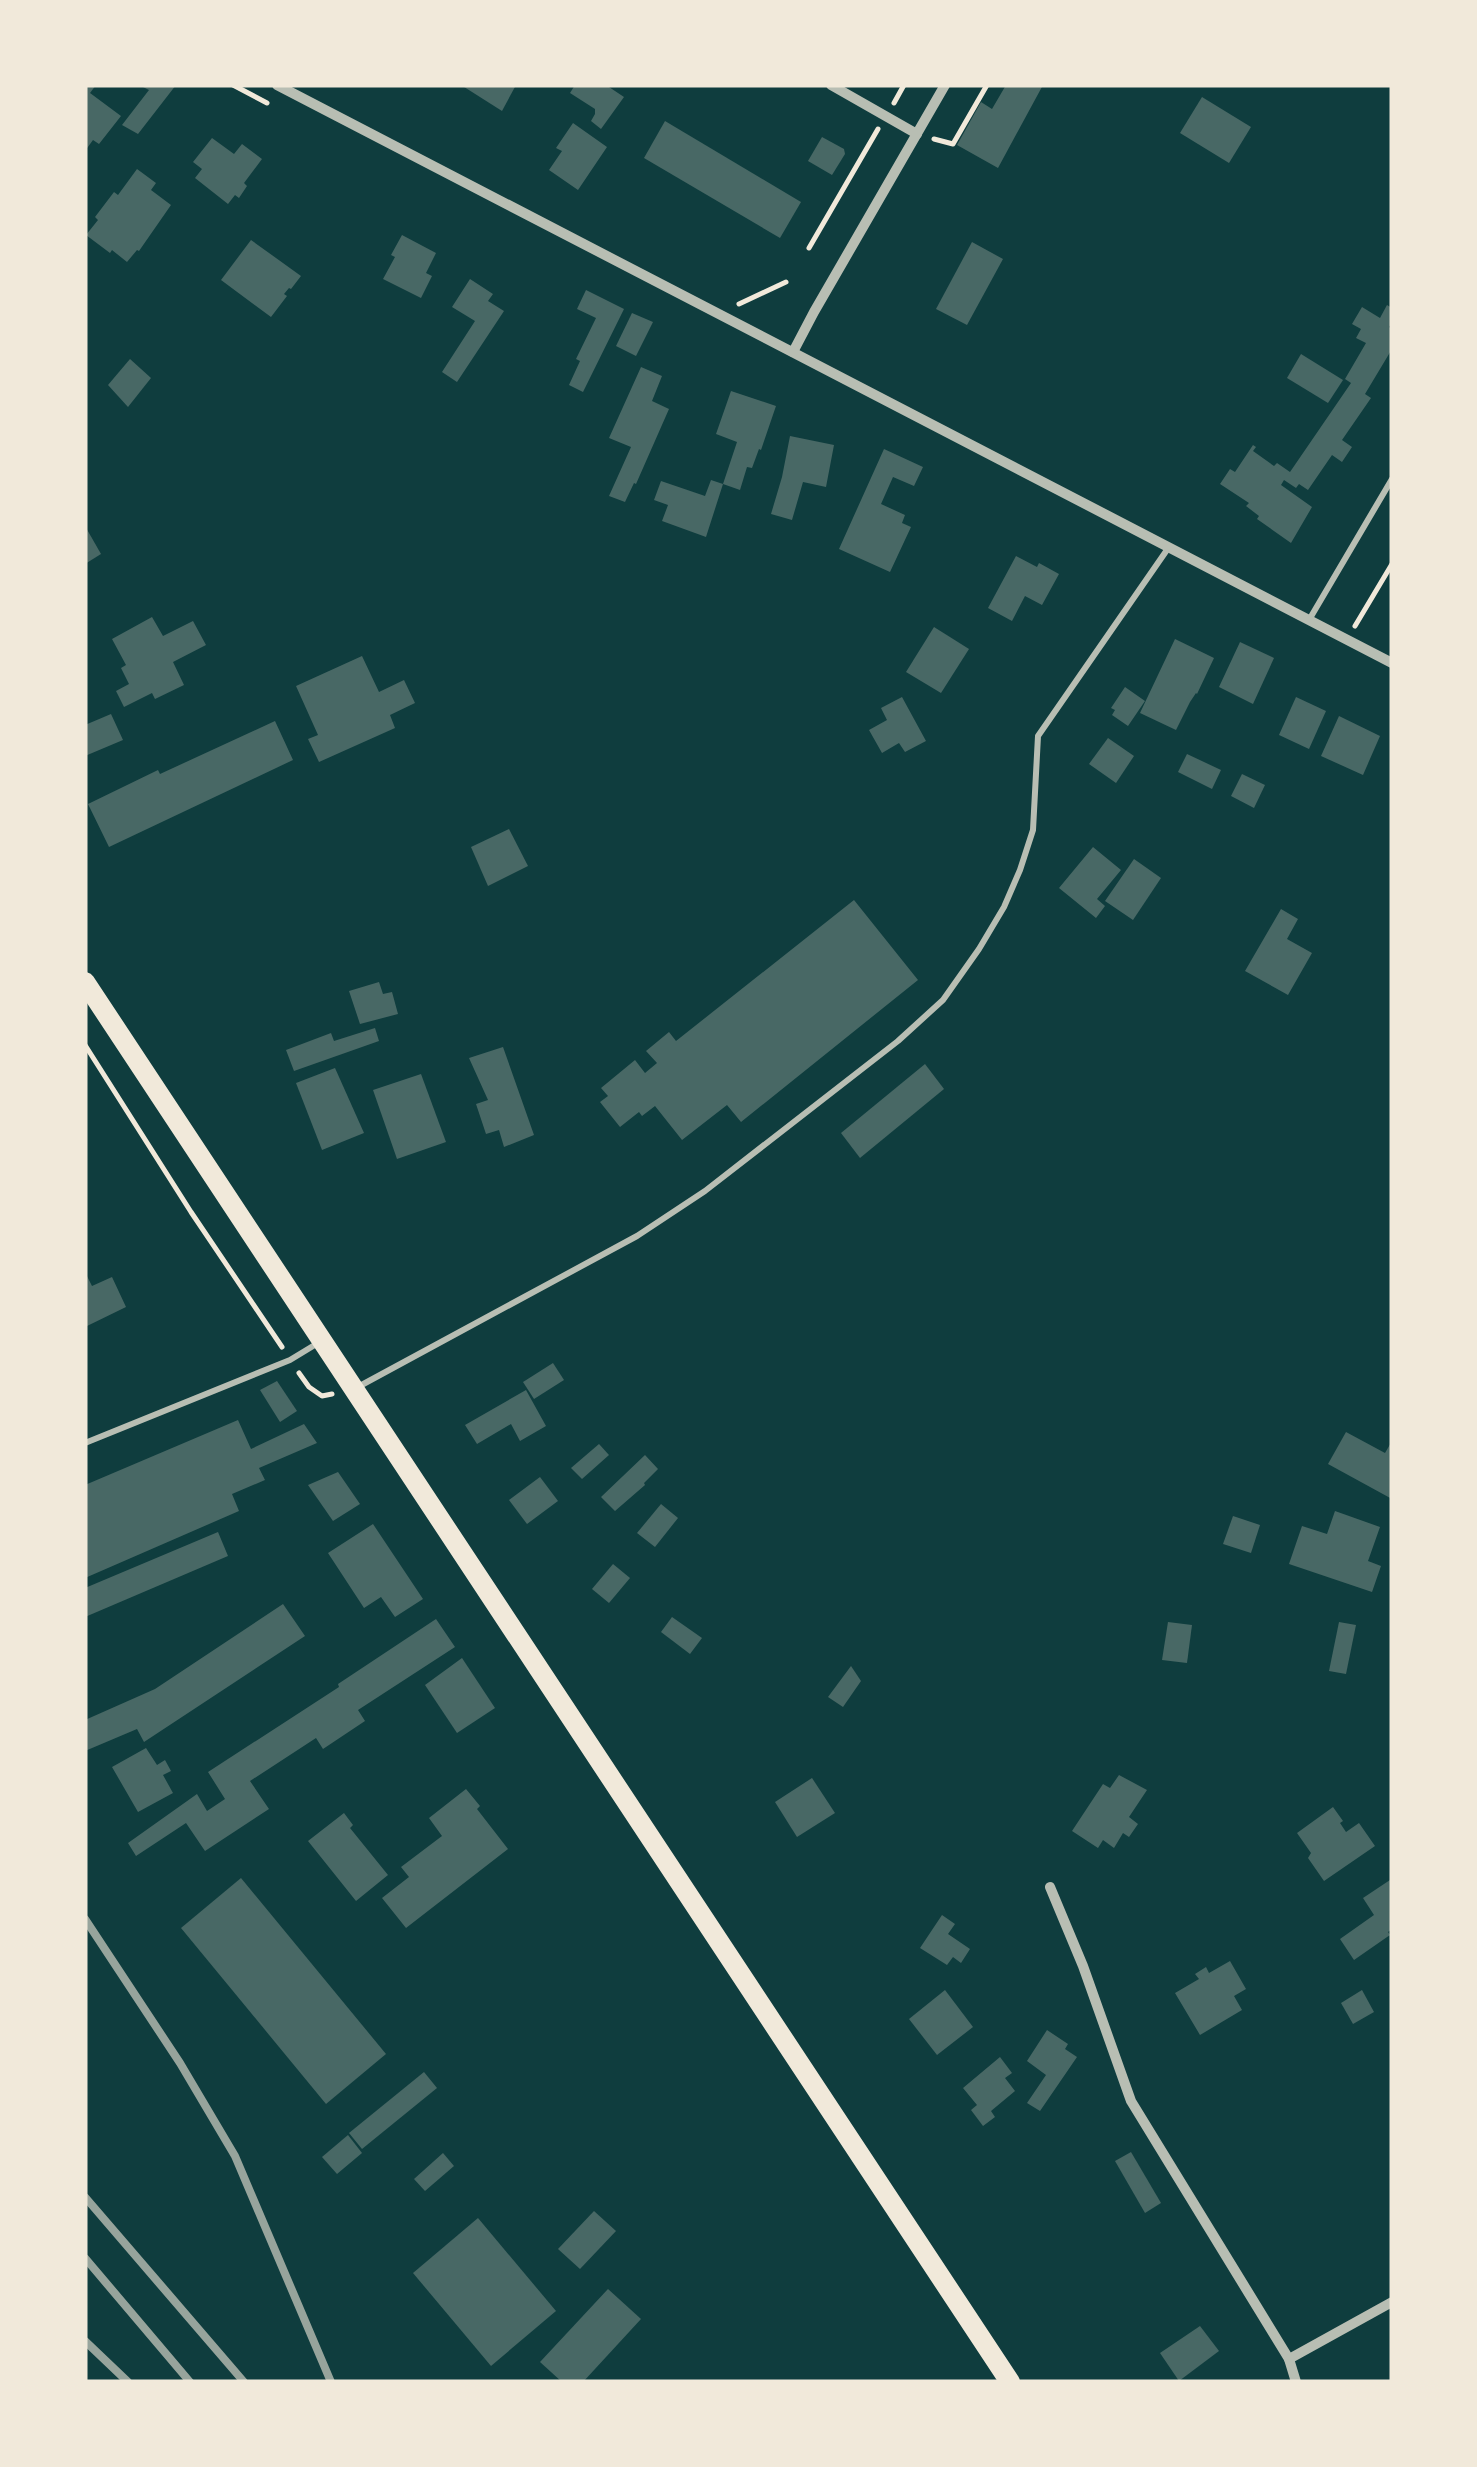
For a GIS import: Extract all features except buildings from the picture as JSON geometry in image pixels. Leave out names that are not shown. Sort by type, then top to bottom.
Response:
[{"type":"main road","points":[[85,982],[1010,2382]]},
{"type":"street","points":[[277,85],[1392,663]]},
{"type":"street","points":[[831,85],[917,134]]},
{"type":"street","points":[[793,352],[945,85]]},
{"type":"street","points":[[1050,1886],[1132,2100],[1288,2359],[1296,2382]]},
{"type":"street","points":[[1288,2359],[1392,2302]]},
{"type":"lane","points":[[1308,620],[1392,479]]},
{"type":"lane","points":[[355,1388],[638,1236],[705,1191],[898,1041],[942,1000],[979,949],[1020,870],[1033,830],[1038,736],[1169,548]]},
{"type":"lane","points":[[85,1442],[290,1360],[322,1340]]},
{"type":"path","points":[[809,248],[904,85]]},
{"type":"path","points":[[917,134],[953,144],[987,85]]},
{"type":"path","points":[[731,320],[740,302],[786,282]]},
{"type":"path","points":[[1347,640],[1392,564]]},
{"type":"path","points":[[85,1045],[309,1387],[322,1396],[355,1388]]},
{"type":"railway","points":[[85,1919],[180,2063],[235,2156],[331,2382]]},
{"type":"railway","points":[[85,2197],[244,2382]]},
{"type":"railway","points":[[85,2258],[190,2382]]},
{"type":"railway","points":[[85,2341],[128,2382]]}]
